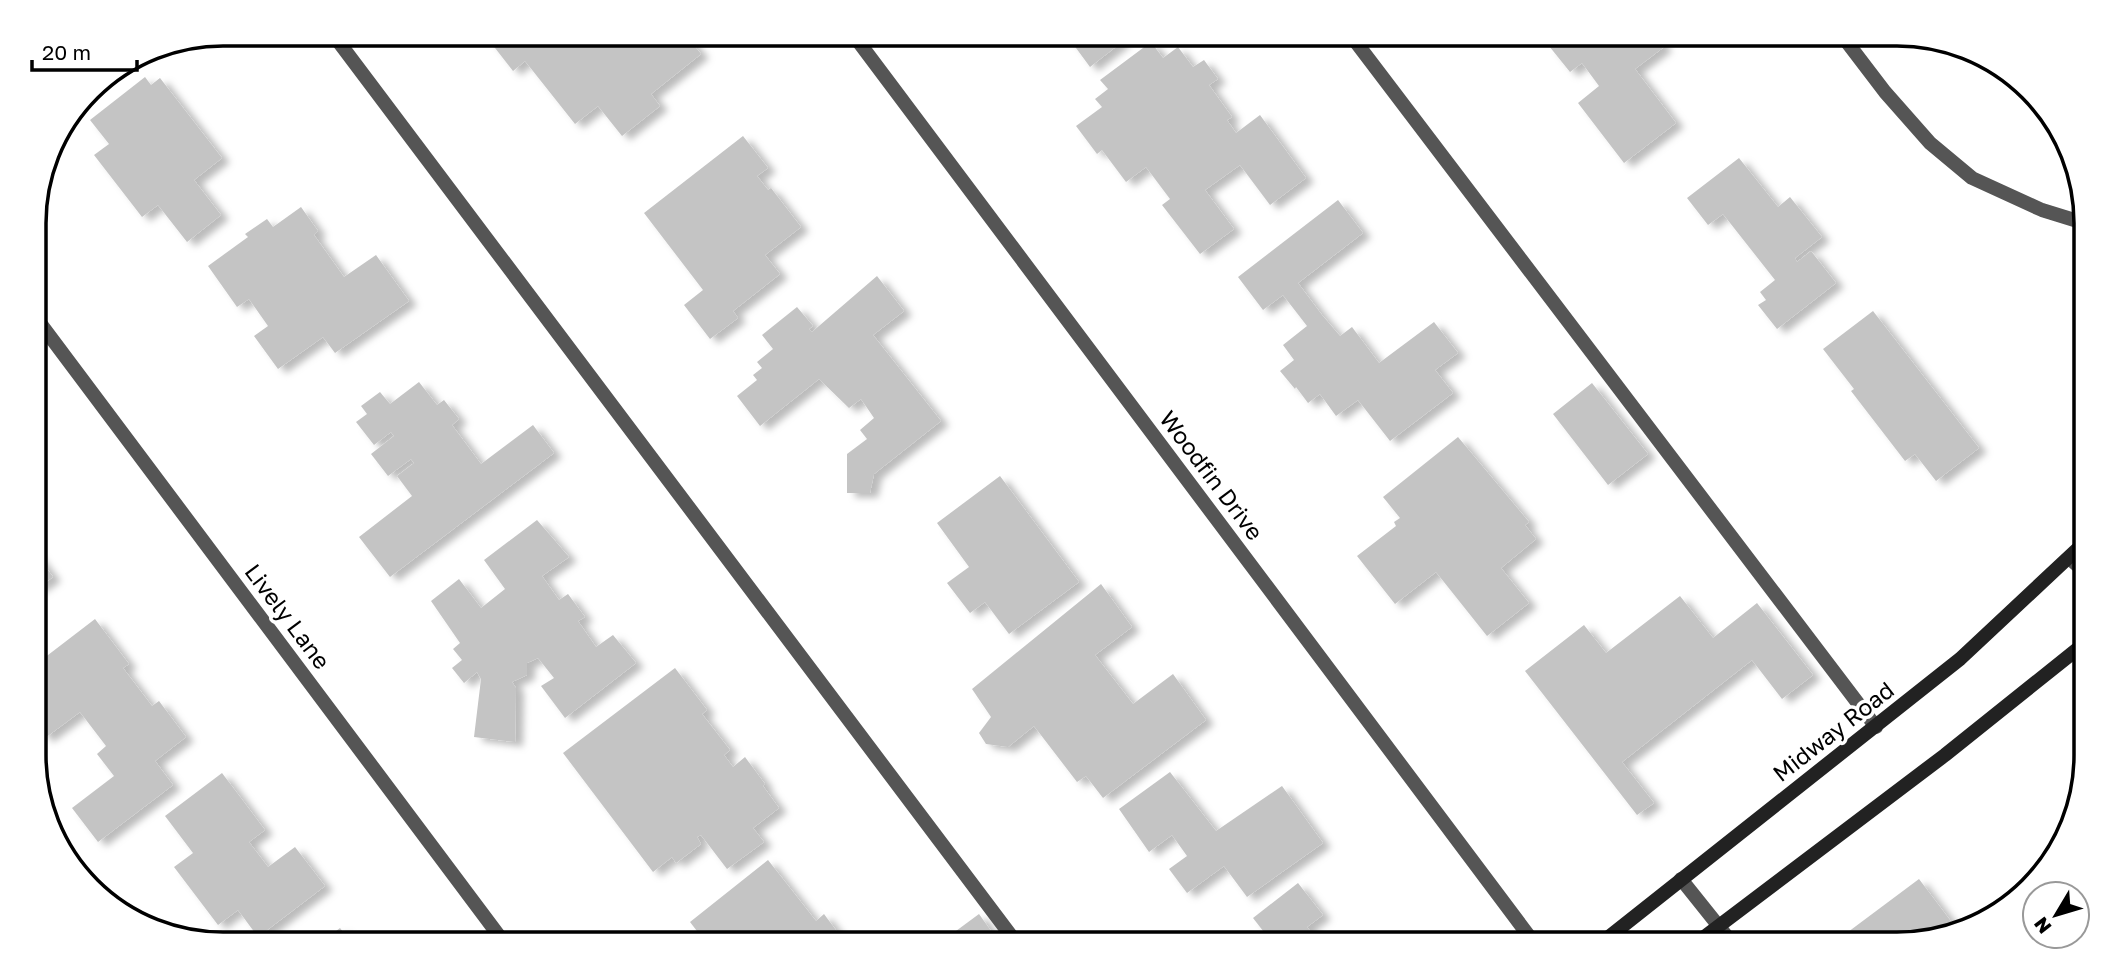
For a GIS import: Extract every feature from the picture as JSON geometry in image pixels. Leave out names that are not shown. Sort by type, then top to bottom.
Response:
[{"type":"main road","name":"Midway Road","points":[[1615,932],[1960,659],[2074,553]]},
{"type":"main road","points":[[1711,932],[1945,755],[2074,652]]},
{"type":"street","points":[[342,46],[1008,932]]},
{"type":"street","name":"Woodfin Drive","points":[[862,46],[1526,932]]},
{"type":"street","points":[[1359,46],[1876,727]]},
{"type":"street","points":[[1850,46],[1885,92],[1930,143],[1972,178],[2042,210],[2074,220]]},
{"type":"street","name":"Lively Lane","points":[[46,331],[496,932]]},
{"type":"street","points":[[2069,558],[2074,562]]},
{"type":"street","points":[[1681,880],[1724,932]]},
{"type":"building","points":[[493,46],[695,46],[701,54],[651,94],[660,106],[622,136],[598,106],[575,124],[525,61],[513,71]]},
{"type":"building","points":[[1075,46],[1117,46],[1090,67]]},
{"type":"building","points":[[1146,46],[1154,46],[1163,58],[1178,47],[1193,67],[1204,60],[1218,79],[1209,85],[1232,117],[1227,120],[1236,133],[1260,115],[1306,178],[1270,205],[1240,165],[1205,190],[1234,229],[1200,254],[1162,205],[1170,199],[1146,167],[1126,182],[1102,150],[1097,154],[1076,126],[1102,107],[1095,99],[1108,89],[1100,80]]},
{"type":"building","points":[[1549,46],[1663,46],[1635,69],[1676,123],[1624,163],[1578,103],[1599,86],[1582,63],[1570,72]]},
{"type":"building","points":[[145,77],[151,85],[160,78],[222,158],[194,180],[221,215],[187,242],[158,205],[142,217],[94,155],[109,144],[90,120]]},
{"type":"building","points":[[743,136],[768,168],[757,176],[768,190],[771,188],[801,227],[765,255],[780,274],[733,311],[738,318],[710,339],[684,305],[703,290],[644,213]]},
{"type":"building","points":[[1739,158],[1778,207],[1790,197],[1822,237],[1795,258],[1797,262],[1811,251],[1836,283],[1777,329],[1758,305],[1766,300],[1760,292],[1775,280],[1723,214],[1708,225],[1687,198]]},
{"type":"building","points":[[1338,200],[1363,233],[1298,283],[1322,315],[1340,336],[1352,327],[1379,363],[1434,322],[1458,353],[1435,370],[1453,393],[1390,441],[1358,400],[1336,416],[1320,394],[1308,403],[1296,387],[1295,389],[1280,371],[1294,360],[1283,345],[1307,326],[1283,295],[1263,310],[1238,277]]},
{"type":"building","points":[[301,207],[318,231],[314,235],[344,277],[376,255],[409,301],[335,353],[323,337],[278,369],[254,336],[268,326],[249,299],[237,307],[208,266],[248,237],[245,234],[267,219],[273,227]]},
{"type":"building","points":[[877,276],[904,311],[873,335],[941,421],[874,474],[870,493],[847,493],[847,454],[867,439],[860,430],[874,418],[861,399],[849,408],[819,379],[760,426],[737,396],[757,380],[753,375],[762,368],[757,362],[773,349],[762,335],[797,307],[813,326],[809,329],[812,332]]},
{"type":"building","points":[[1873,311],[1979,448],[1936,481],[1915,454],[1905,461],[1851,391],[1854,389],[1823,349]]},
{"type":"building","points":[[419,382],[437,405],[444,400],[459,419],[452,425],[481,464],[533,425],[554,453],[390,577],[359,537],[412,496],[397,476],[414,463],[411,459],[388,476],[371,454],[394,436],[391,432],[374,445],[356,422],[367,414],[361,406],[380,392],[390,404]]},
{"type":"building","points":[[1592,383],[1648,454],[1608,485],[1553,414]]},
{"type":"building","points":[[1458,437],[1529,522],[1525,525],[1536,539],[1501,568],[1529,603],[1487,636],[1436,572],[1395,604],[1357,556],[1396,526],[1394,522],[1400,518],[1383,497]]},
{"type":"building","points":[[1000,476],[1079,582],[1009,634],[985,602],[970,613],[947,583],[969,567],[937,523]]},
{"type":"building","points":[[537,520],[569,557],[542,576],[559,600],[568,594],[585,617],[578,621],[596,647],[613,635],[636,663],[565,718],[541,686],[554,678],[538,658],[527,663],[527,675],[512,682],[516,688],[515,742],[474,737],[481,679],[477,672],[464,683],[452,668],[462,660],[453,649],[460,643],[431,601],[459,579],[481,608],[505,589],[484,560]]},
{"type":"building","points":[[46,567],[53,577],[46,582]]},
{"type":"building","points":[[1101,584],[1132,627],[1095,655],[1133,704],[1173,674],[1206,720],[1103,798],[1086,776],[1077,782],[1034,726],[1008,747],[986,744],[979,733],[991,717],[972,689]]},
{"type":"building","points":[[1680,596],[1713,638],[1757,603],[1813,675],[1782,699],[1752,660],[1622,762],[1654,803],[1637,815],[1525,671],[1584,625],[1606,653]]},
{"type":"building","points":[[95,619],[129,664],[123,668],[152,706],[159,701],[186,737],[155,761],[173,785],[98,842],[72,808],[114,776],[97,754],[106,746],[80,712],[46,737],[46,657]]},
{"type":"building","points":[[675,668],[707,710],[702,714],[730,750],[724,755],[733,767],[745,757],[779,808],[753,828],[764,842],[727,869],[701,835],[697,837],[701,844],[676,863],[672,857],[653,872],[563,753]]},
{"type":"building","points":[[1170,772],[1216,831],[1282,786],[1323,843],[1247,897],[1224,866],[1187,893],[1169,869],[1187,856],[1172,835],[1149,852],[1119,809]]},
{"type":"building","points":[[222,773],[265,830],[249,842],[268,867],[295,847],[325,886],[265,932],[254,932],[238,910],[218,925],[174,867],[193,853],[165,816]]},
{"type":"building","points":[[768,860],[816,921],[824,914],[837,932],[698,932],[690,922]]},
{"type":"building","points":[[1919,879],[1952,923],[1908,932],[1848,932]]},
{"type":"building","points":[[1298,883],[1323,915],[1307,927],[1311,932],[1264,932],[1253,918]]},
{"type":"building","points":[[979,914],[992,932],[955,932]]}]
